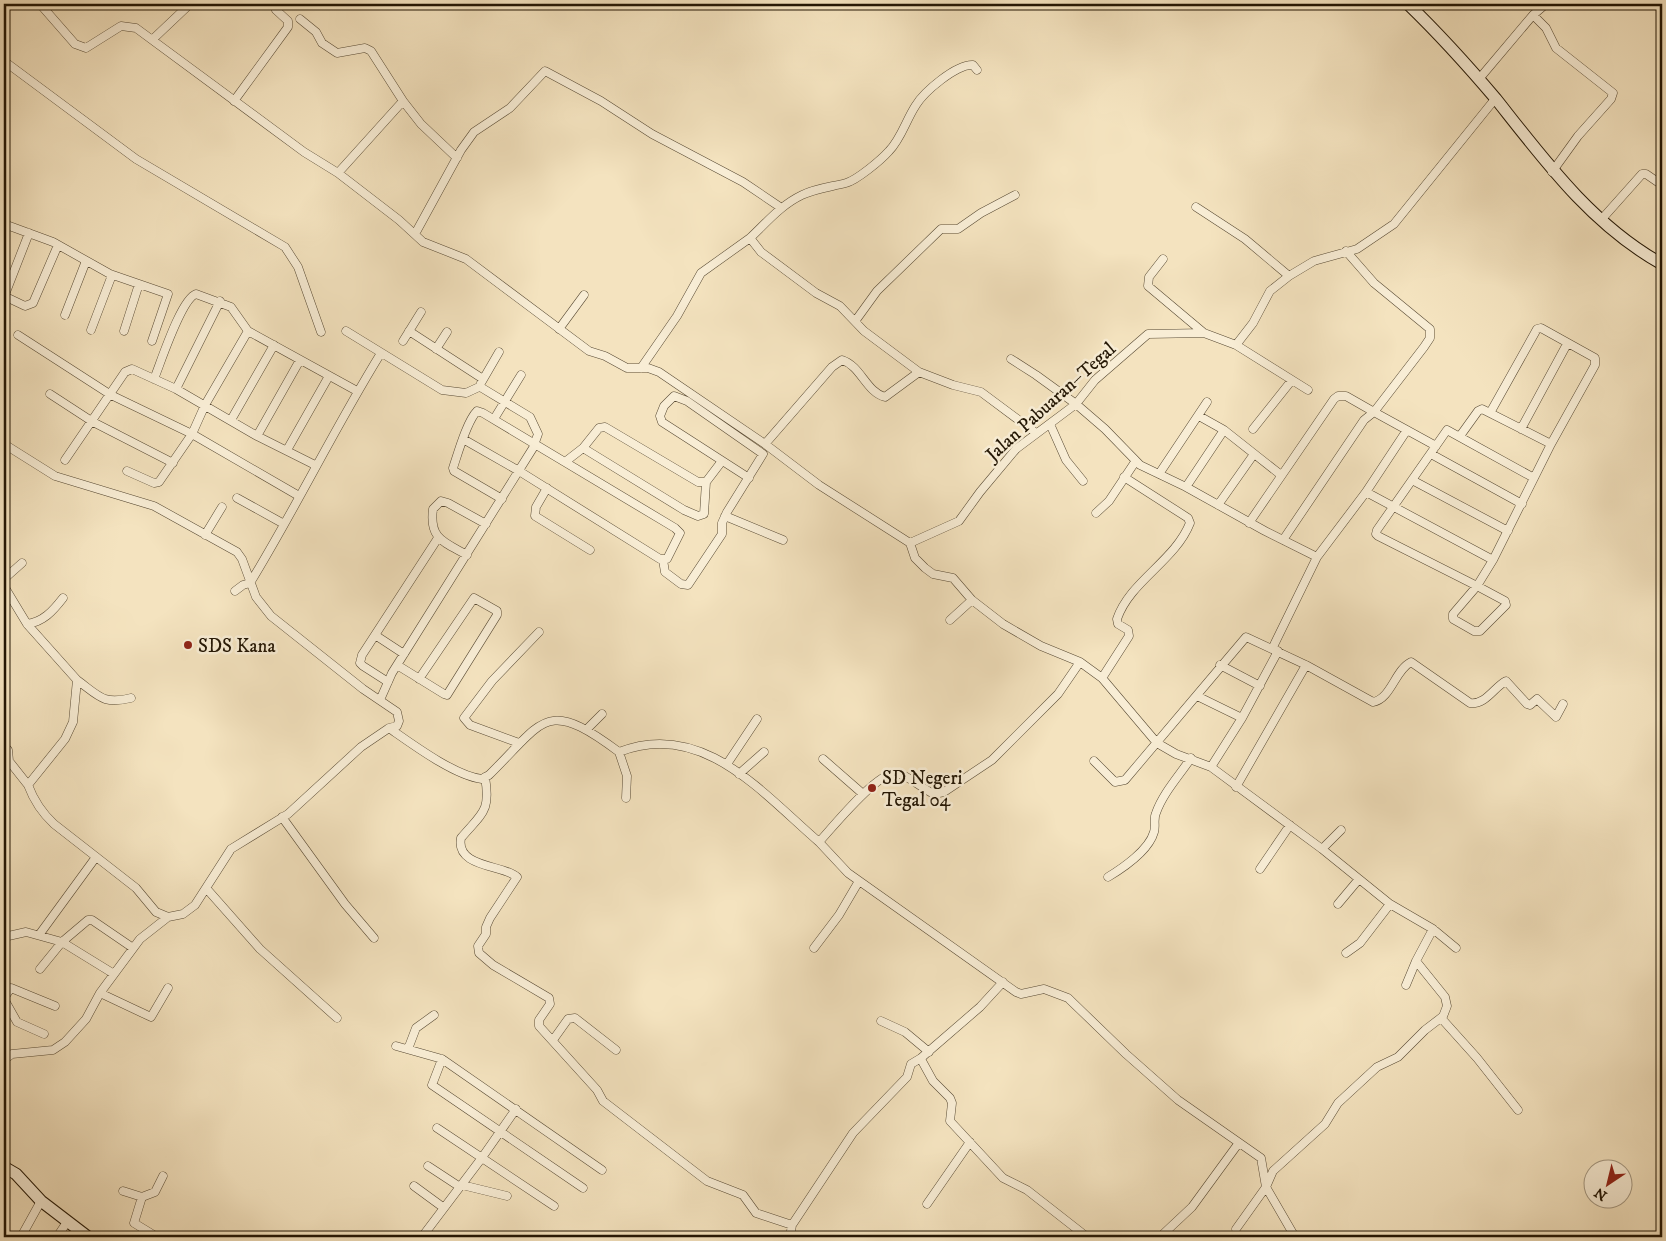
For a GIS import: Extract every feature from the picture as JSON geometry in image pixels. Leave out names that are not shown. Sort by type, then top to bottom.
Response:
[{"type":"street","points":[[40,4],[79,47],[86,48],[121,26],[136,28],[304,152],[338,173],[426,244],[442,248],[466,259],[589,350],[627,368],[641,368],[659,372],[765,444],[819,485],[910,543],[915,558],[925,568],[933,574],[953,578],[972,600],[1017,633],[1080,662],[1102,678],[1157,743],[1176,754],[1211,767],[1322,849],[1390,904],[1432,929],[1456,948]]},
{"type":"street","points":[[153,39],[190,4]]},
{"type":"street","points":[[234,101],[288,27],[288,21],[276,10],[279,4]]},
{"type":"street","points":[[1408,4],[1436,30],[1495,99],[1552,172],[1607,225],[1642,253],[1662,264]]},
{"type":"street","points":[[1478,79],[1534,15],[1546,4]]},
{"type":"street","points":[[1534,15],[1548,31],[1556,48],[1613,92],[1611,99],[1578,136],[1552,172]]},
{"type":"street","points":[[300,19],[316,32],[322,43],[337,53],[365,48],[369,50],[403,101],[421,124],[457,158]]},
{"type":"street","points":[[4,61],[136,159],[285,247],[298,267],[321,332]]},
{"type":"street","points":[[641,368],[677,316],[701,273],[750,238],[780,207],[811,191],[827,185],[848,183],[857,177],[888,153],[897,142],[917,103],[945,75],[968,64],[973,65],[977,70]]},
{"type":"street","points":[[415,234],[457,158],[474,132],[510,108],[545,72],[601,101],[652,134],[742,182],[780,207]]},
{"type":"street","points":[[1236,345],[1253,323],[1270,291],[1289,276],[1314,261],[1363,245],[1398,221],[1416,195],[1495,99]]},
{"type":"street","points":[[338,173],[403,101]]},
{"type":"street","points":[[1607,225],[1642,174],[1646,174],[1662,184]]},
{"type":"street","points":[[856,320],[877,291],[941,229],[958,229],[981,213],[1015,195]]},
{"type":"street","points":[[1196,208],[1245,239],[1289,276]]},
{"type":"street","points":[[4,224],[58,245],[112,275],[168,294],[152,341]]},
{"type":"street","points":[[28,233],[4,296],[26,306],[33,303],[58,245]]},
{"type":"street","points":[[750,238],[760,252],[816,293],[840,306],[856,320],[864,331],[919,372],[953,385],[981,392],[1036,433]]},
{"type":"street","points":[[1283,540],[1364,420],[1374,412],[1424,347],[1431,333],[1427,326],[1374,283],[1346,251]]},
{"type":"street","points":[[1163,258],[1149,277],[1148,286],[1204,333]]},
{"type":"street","points":[[65,315],[86,261]]},
{"type":"street","points":[[91,330],[112,275]]},
{"type":"street","points":[[124,331],[139,284]]},
{"type":"street","points":[[154,379],[183,308],[191,296],[196,294],[231,306],[248,331],[357,392]]},
{"type":"street","points":[[559,329],[584,295]]},
{"type":"street","points":[[176,389],[220,301]]},
{"type":"street","points":[[403,341],[422,312]]},
{"type":"street","points":[[1490,413],[1537,329],[1541,328],[1595,358],[1595,365],[1551,444],[1522,504],[1493,560],[1477,586],[1452,617],[1474,631],[1480,630],[1506,603],[1477,586],[1378,536],[1376,534],[1377,530],[1447,430],[1534,478]]},
{"type":"street","points":[[127,470],[157,484],[192,434],[205,405],[248,331]]},
{"type":"street","points":[[346,331],[442,390],[466,393],[479,387],[499,352]]},
{"type":"street","points":[[409,331],[483,379]]},
{"type":"street","points":[[436,349],[446,332]]},
{"type":"street","name":"Jalan Pabuaran–Tegal","points":[[910,543],[958,521],[1001,464],[1036,433],[1076,404],[1095,380],[1148,334],[1204,333],[1236,345],[1308,390]]},
{"type":"street","points":[[18,335],[111,395],[192,434],[299,496]]},
{"type":"street","points":[[1521,429],[1567,344]]},
{"type":"street","points":[[231,420],[274,345]]},
{"type":"street","points":[[250,584],[357,392],[381,353]]},
{"type":"street","points":[[1011,359],[1036,374],[1076,404],[1111,434],[1135,462],[1317,557]]},
{"type":"street","points":[[257,436],[300,360]]},
{"type":"street","points":[[765,444],[832,367],[842,360],[853,367],[875,393],[885,397],[919,372]]},
{"type":"street","points":[[65,460],[128,369],[132,368],[176,389],[257,436],[316,465]]},
{"type":"street","points":[[494,419],[521,375]]},
{"type":"street","points":[[287,450],[330,376]]},
{"type":"street","points":[[1253,429],[1292,380]]},
{"type":"street","points":[[380,700],[397,665],[535,444],[538,434],[530,417],[479,387]]},
{"type":"street","points":[[50,394],[93,422],[173,463]]},
{"type":"street","points":[[464,439],[663,560],[665,572],[681,584],[688,585],[722,534],[722,523],[725,516],[749,478],[763,452],[688,401],[674,396],[670,398],[660,416],[662,422],[749,478]]},
{"type":"street","points":[[1249,523],[1308,434],[1338,396],[1346,396],[1436,446]]},
{"type":"street","points":[[1159,474],[1207,402]]},
{"type":"street","points":[[1460,436],[1478,410],[1482,409],[1551,444]]},
{"type":"street","points":[[502,499],[454,471],[453,468],[475,412],[483,413],[494,419],[675,528],[680,533],[678,540],[667,559],[663,560]]},
{"type":"street","points":[[1199,416],[1224,430],[1281,475]]},
{"type":"street","points":[[1050,424],[1066,460],[1083,481]]},
{"type":"street","points":[[565,462],[583,448],[599,428],[605,427],[681,474],[698,482],[706,482]]},
{"type":"street","points":[[1186,487],[1224,430]]},
{"type":"street","points":[[1211,767],[1260,686],[1317,557],[1366,492],[1407,430]]},
{"type":"street","points":[[4,444],[55,476],[145,502],[240,556],[256,597],[272,616],[380,700],[393,707],[399,717],[397,726],[389,728],[361,747],[282,817],[231,848],[206,888],[188,911],[178,916],[168,917],[156,912],[136,888],[42,814],[28,785],[9,760],[8,750],[4,746]]},
{"type":"street","points":[[583,448],[684,510],[698,516],[704,514],[706,482],[722,461]]},
{"type":"street","points":[[1218,505],[1254,454]]},
{"type":"street","points":[[1431,454],[1522,504]]},
{"type":"street","points":[[1096,513],[1109,501],[1135,462]]},
{"type":"street","points":[[1102,678],[1130,636],[1128,630],[1118,624],[1118,614],[1136,589],[1171,550],[1190,523],[1188,518],[1124,477]]},
{"type":"street","points":[[1412,480],[1508,531]]},
{"type":"street","points":[[547,488],[536,507],[535,516],[590,550]]},
{"type":"street","points":[[1366,492],[1392,508],[1493,560]]},
{"type":"street","points":[[237,498],[284,524]]},
{"type":"street","points":[[466,555],[438,538],[432,516],[433,509],[441,501],[486,524]]},
{"type":"street","points":[[205,535],[222,507]]},
{"type":"street","points":[[725,516],[783,540]]},
{"type":"street","points":[[388,682],[360,663],[362,655],[438,538]]},
{"type":"street","points":[[4,579],[22,563]]},
{"type":"street","points":[[235,591],[243,585],[250,584]]},
{"type":"street","points":[[4,586],[27,624],[76,680],[104,699],[114,702],[131,698]]},
{"type":"street","points":[[27,624],[43,618],[63,598]]},
{"type":"street","points":[[397,665],[419,679],[447,695],[497,615],[497,611],[474,598],[419,679]]},
{"type":"street","points":[[950,620],[972,600]]},
{"type":"street","points":[[519,743],[470,725],[464,718],[492,681],[539,632]]},
{"type":"street","points":[[375,635],[404,654]]},
{"type":"street","points":[[1094,761],[1115,782],[1122,782],[1197,696],[1220,665],[1246,637],[1306,665],[1373,702],[1381,698],[1405,666],[1411,662],[1470,703],[1478,703],[1490,696],[1506,681],[1527,704],[1531,705],[1537,699],[1556,717],[1563,704]]},
{"type":"street","points":[[819,842],[863,794],[882,778],[896,773],[934,794],[944,792],[955,786],[1001,752],[1058,694],[1080,662]]},
{"type":"street","points":[[1220,665],[1260,686]]},
{"type":"street","points":[[1236,787],[1306,665]]},
{"type":"street","points":[[28,785],[70,731],[75,704],[76,680]]},
{"type":"street","points":[[1197,696],[1242,718]]},
{"type":"street","points":[[587,729],[602,714]]},
{"type":"street","points":[[727,764],[757,719]]},
{"type":"street","points":[[389,728],[424,752],[476,778],[485,777],[539,725],[552,721],[571,722],[587,729],[619,752],[627,776],[626,798]]},
{"type":"street","points":[[619,752],[636,745],[669,745],[697,750],[727,764],[819,842],[848,873],[1020,994],[1044,989],[1068,998],[1151,1077],[1262,1161],[1266,1187],[1295,1237]]},
{"type":"street","points":[[739,774],[764,752]]},
{"type":"street","points":[[1108,877],[1126,866],[1149,841],[1155,831],[1155,815],[1168,791],[1191,758]]},
{"type":"street","points":[[823,759],[863,794]]},
{"type":"street","points":[[485,777],[488,803],[483,814],[461,838],[460,843],[474,861],[508,872],[517,877],[490,918],[486,927],[486,934],[478,946],[479,953],[493,965],[549,998],[550,1004],[538,1023],[597,1090],[603,1101],[707,1181],[743,1194],[756,1213],[792,1225]]},
{"type":"street","points":[[282,817],[345,904],[374,938]]},
{"type":"street","points":[[1260,869],[1290,825]]},
{"type":"street","points":[[1322,849],[1341,830]]},
{"type":"street","points":[[39,935],[96,857]]},
{"type":"street","points":[[1338,904],[1359,879]]},
{"type":"street","points":[[814,948],[839,916],[859,881]]},
{"type":"street","points":[[206,888],[260,949],[337,1018]]},
{"type":"street","points":[[1346,953],[1360,943],[1390,904]]},
{"type":"street","points":[[4,1060],[12,1054],[59,1048],[86,1019],[100,994],[144,934],[168,917]]},
{"type":"street","points":[[40,969],[62,942],[88,920],[92,920],[133,948]]},
{"type":"street","points":[[1406,985],[1432,929]]},
{"type":"street","points":[[4,937],[26,932],[62,942],[114,974]]},
{"type":"street","points":[[1236,1229],[1266,1187],[1274,1171],[1325,1124],[1338,1103],[1377,1067],[1398,1057],[1425,1030],[1442,1017],[1447,1006],[1445,998],[1416,961]]},
{"type":"street","points":[[790,1237],[792,1225],[854,1132],[907,1078],[908,1069],[911,1064],[929,1052],[980,1007],[1003,982]]},
{"type":"street","points":[[44,1034],[16,1022],[4,998],[11,988],[55,1006]]},
{"type":"street","points":[[100,994],[151,1017],[168,988]]},
{"type":"street","points":[[408,1049],[416,1028],[434,1015]]},
{"type":"street","points":[[1442,1017],[1518,1110]]},
{"type":"street","points":[[553,1040],[568,1019],[576,1018],[616,1050]]},
{"type":"street","points":[[881,1021],[905,1032],[929,1052]]},
{"type":"street","points":[[396,1046],[442,1059],[602,1170]]},
{"type":"street","points":[[921,1058],[933,1080],[950,1098],[952,1103],[950,1121],[1002,1178],[1027,1190],[1087,1237]]},
{"type":"street","points":[[442,1059],[432,1085],[583,1188]]},
{"type":"street","points":[[422,1237],[482,1159],[516,1109]]},
{"type":"street","points":[[437,1128],[554,1206]]},
{"type":"street","points":[[927,1204],[970,1142]]},
{"type":"street","points":[[1160,1237],[1192,1207],[1238,1144]]},
{"type":"street","points":[[428,1166],[461,1186],[507,1196]]},
{"type":"street","points":[[4,1167],[16,1174],[40,1201],[88,1237]]},
{"type":"street","points":[[123,1191],[142,1197],[155,1192],[163,1176]]},
{"type":"street","points":[[414,1186],[444,1208]]},
{"type":"street","points":[[142,1197],[134,1223],[157,1237]]},
{"type":"street","points":[[21,1237],[40,1201]]},
{"type":"street","points":[[57,1237],[66,1222]]},
{"type":"place","name":"SDS Kana","points":[[188,645]]},
{"type":"place","name":"SD Negeri Tegal 04","points":[[872,788]]}]
